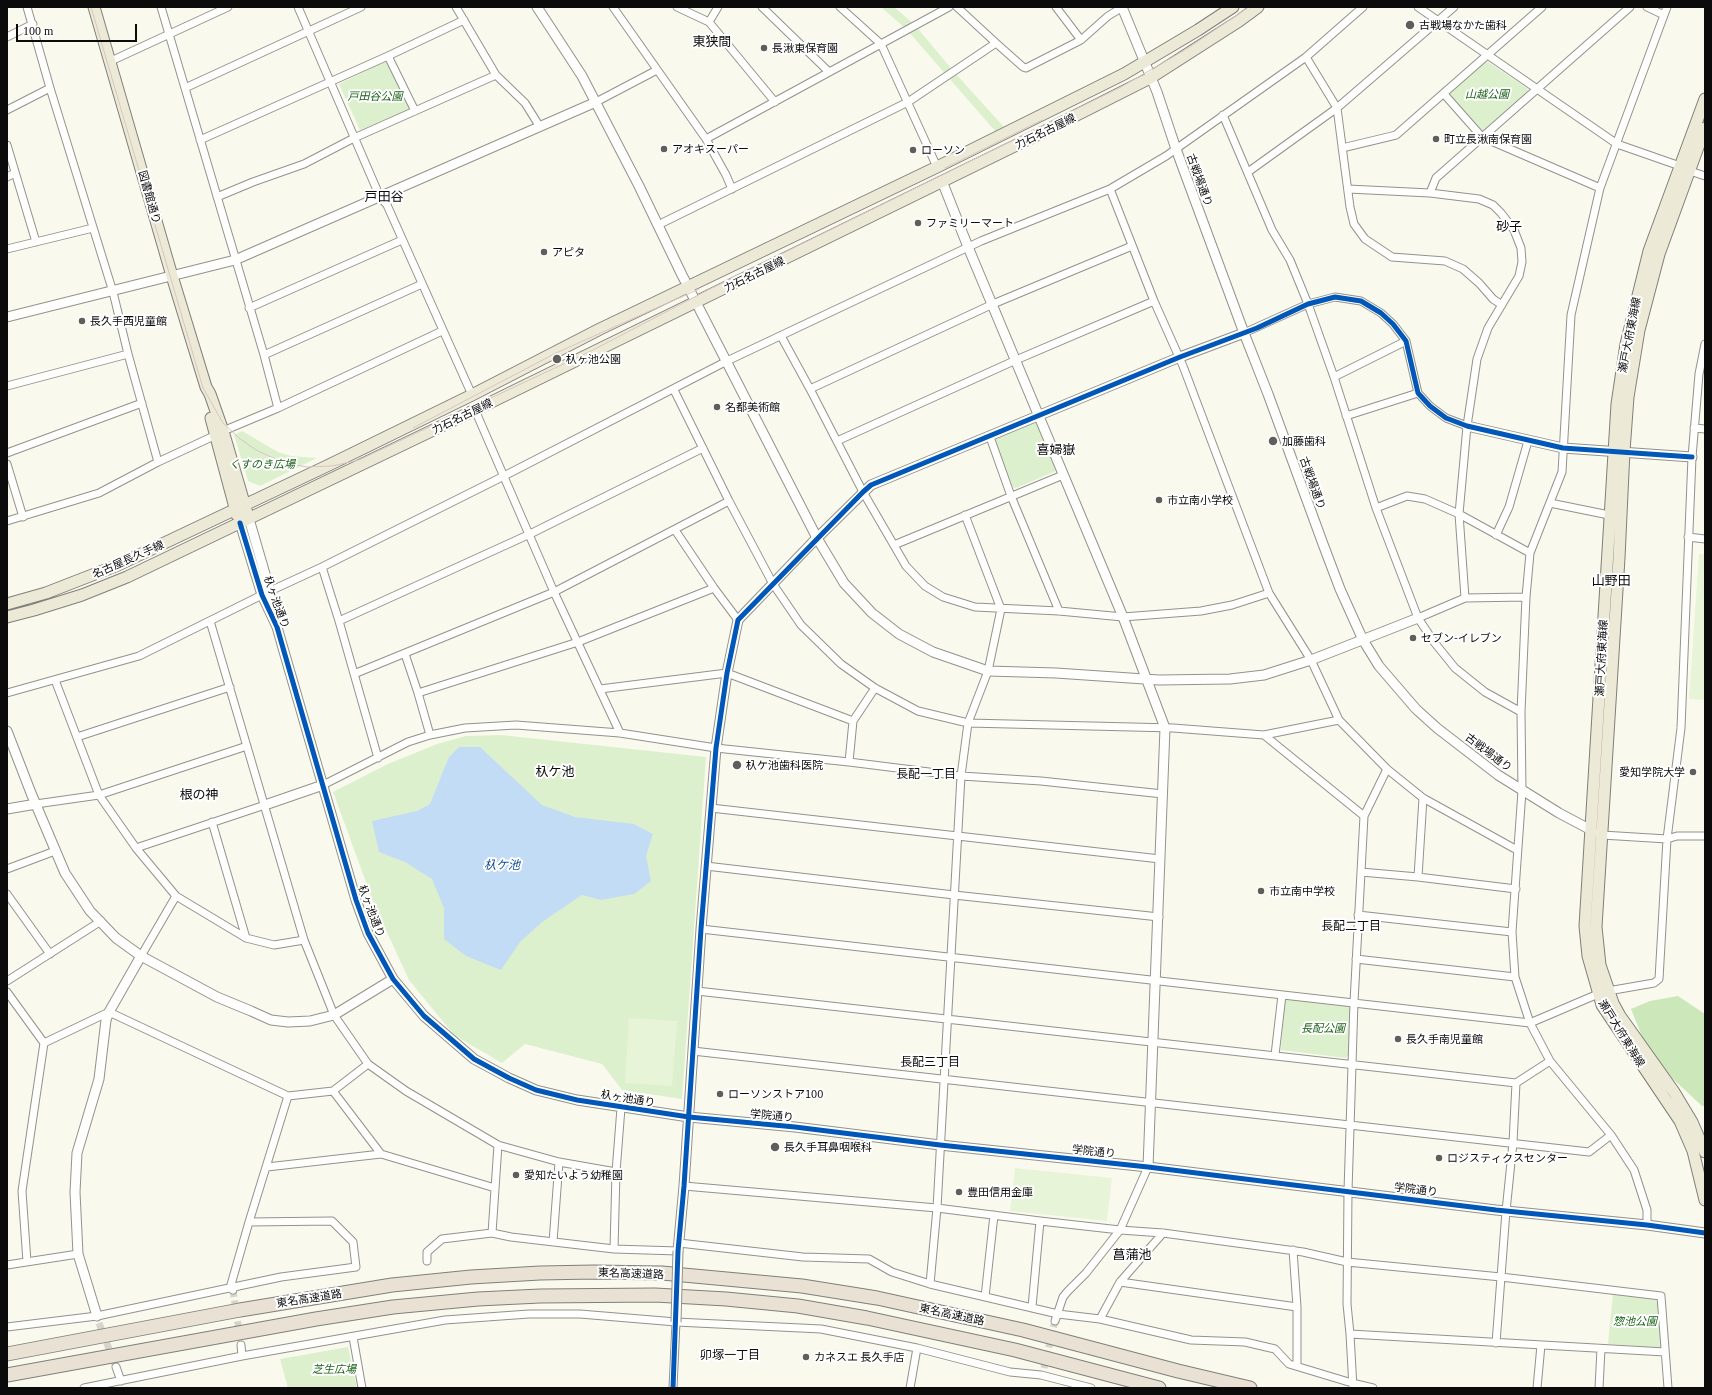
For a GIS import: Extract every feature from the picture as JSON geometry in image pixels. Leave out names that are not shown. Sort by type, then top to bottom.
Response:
[{"type":"highway","name":"東名高速道路","points":[[7,1354],[240,1310],[392,1285],[471,1277],[540,1273],[662,1273],[802,1286],[877,1298],[1023,1330],[1170,1369],[1250,1388]]},
{"type":"highway","name":"東名高速道路","points":[[7,1375],[392,1307],[478,1299],[540,1296],[648,1295],[726,1299],[798,1306],[867,1318],[1015,1350],[1159,1388]]},
{"type":"main road","name":"図書館通り","points":[[94,7],[172,276],[206,387],[210,394],[219,433],[244,521]]},
{"type":"main road","name":"力石名古屋線","points":[[240,507],[472,395],[591,333],[937,167],[1144,62],[1233,7]]},
{"type":"main road","name":"力石名古屋線","points":[[244,521],[475,410],[1039,134],[1150,78],[1239,21],[1258,7]]},
{"type":"main road","name":"瀬戸大府東海線","points":[[1685,168],[1705,99]]},
{"type":"main road","name":"瀬戸大府東海線","points":[[1705,128],[1685,168],[1649,251],[1626,344],[1617,404],[1619,451],[1618,566],[1596,933],[1603,993],[1674,1092],[1692,1122],[1705,1152]]},
{"type":"main road","name":"瀬戸大府東海線","points":[[1619,451],[1609,515],[1585,926],[1588,956],[1603,993],[1611,1020],[1680,1121],[1693,1150],[1705,1200]]},
{"type":"main road","name":"名古屋長久手線","points":[[7,604],[53,590],[118,565],[240,507]]},
{"type":"main road","name":"名古屋長久手線","points":[[7,617],[82,595],[127,577],[244,521]]},
{"type":"street","points":[[27,7],[50,88],[113,292],[128,354],[158,462]]},
{"type":"street","points":[[161,7],[264,355],[278,408]]},
{"type":"street","points":[[110,61],[227,7]]},
{"type":"street","points":[[298,7],[380,197],[387,205],[442,331],[472,395]]},
{"type":"street","points":[[185,88],[361,7]]},
{"type":"street","points":[[456,7],[496,75],[525,103],[540,127]]},
{"type":"street","points":[[537,7],[571,58],[596,102],[640,186],[658,225],[817,538],[844,583],[872,613],[899,634],[933,652],[988,671],[1146,678],[1159,680],[1230,678],[1264,675],[1311,660],[1465,598],[1526,597]]},
{"type":"street","points":[[613,7],[706,139],[732,189]]},
{"type":"street","points":[[677,7],[709,22],[775,102]]},
{"type":"street","points":[[709,22],[718,7]]},
{"type":"street","points":[[762,7],[829,72]]},
{"type":"street","points":[[840,7],[881,44],[937,167]]},
{"type":"street","points":[[706,139],[949,7]]},
{"type":"street","points":[[957,7],[1023,67],[1026,68],[1081,40],[1108,16],[1122,7]]},
{"type":"street","points":[[1056,7],[1081,40]]},
{"type":"street","name":"古戦場通り","points":[[1122,7],[1150,78],[1340,589],[1363,640],[1379,666],[1416,709],[1498,775],[1522,791],[1591,830]]},
{"type":"street","points":[[7,693],[139,656],[504,476],[674,390],[727,361],[968,248],[1110,189],[1176,149],[1306,57],[1363,7]]},
{"type":"street","points":[[1418,7],[1617,144],[1705,176]]},
{"type":"street","points":[[1248,172],[1337,108],[1454,7]]},
{"type":"street","points":[[1342,148],[1396,135],[1542,7]]},
{"type":"street","points":[[1430,193],[1436,178],[1630,7]]},
{"type":"street","points":[[1647,7],[1664,15]]},
{"type":"street","points":[[1646,1224],[1647,1210],[1636,1176],[1628,1159],[1611,1135],[1550,1061],[1530,1023],[1515,976],[1512,932],[1522,791],[1521,712],[1526,597],[1530,553],[1562,472],[1571,315],[1600,188],[1667,7]]},
{"type":"street","points":[[200,140],[388,56],[464,20]]},
{"type":"street","points":[[7,37],[33,24]]},
{"type":"street","points":[[658,225],[908,102],[996,43]]},
{"type":"street","points":[[388,56],[415,111]]},
{"type":"street","points":[[1306,57],[1337,108],[1350,207],[1354,224],[1365,239],[1392,257],[1445,261],[1463,269],[1479,283],[1493,299],[1502,305]]},
{"type":"street","points":[[7,317],[113,292],[235,260],[596,102],[658,70]]},
{"type":"street","points":[[217,197],[253,182],[304,164],[354,138],[496,75]]},
{"type":"street","points":[[7,110],[50,88]]},
{"type":"street","points":[[1444,94],[1482,137],[1600,188]]},
{"type":"street","points":[[1223,115],[1272,230],[1290,260],[1308,304],[1334,377],[1376,508],[1418,618],[1434,642],[1455,668],[1484,692],[1521,712]]},
{"type":"street","points":[[7,145],[36,242]]},
{"type":"street","points":[[7,177],[15,173]]},
{"type":"street","points":[[942,181],[968,248],[993,304],[1123,617],[1165,728],[1159,917],[1154,980],[1148,1167],[1120,1230],[1086,1273],[1063,1297],[1057,1318]]},
{"type":"street","points":[[1110,189],[1154,301],[1180,357],[1269,593],[1311,660],[1339,720],[1387,770],[1423,798],[1517,850]]},
{"type":"street","points":[[1348,189],[1430,193],[1479,199],[1493,205],[1514,230],[1521,248],[1522,262],[1519,276],[1488,328],[1477,359],[1467,426],[1459,514],[1465,598]]},
{"type":"street","points":[[7,249],[93,228]]},
{"type":"street","points":[[249,308],[402,240]]},
{"type":"street","points":[[810,389],[993,304],[1132,246]]},
{"type":"street","points":[[264,355],[422,284]]},
{"type":"street","points":[[673,1388],[678,1247],[684,1186],[706,866],[716,748],[727,673],[738,620],[863,492],[871,485],[1180,357],[1244,333],[1308,304],[1335,297],[1361,301],[1381,313],[1393,324],[1406,341],[1418,393],[1430,406],[1446,418],[1467,426],[1563,448],[1692,457]]},
{"type":"street","points":[[837,441],[1016,360],[1154,301]]},
{"type":"street","points":[[7,521],[99,493],[158,462],[219,433],[278,408],[442,331]]},
{"type":"street","points":[[781,336],[863,492],[906,566],[925,586],[943,597],[975,607],[1059,610],[1123,617],[1201,611],[1232,605],[1269,593]]},
{"type":"street","points":[[1334,377],[1406,341]]},
{"type":"street","points":[[701,929],[1530,1023],[1603,993],[1654,984],[1659,979],[1667,839],[1680,728],[1692,457],[1694,428],[1705,344]]},
{"type":"street","points":[[7,386],[128,354]]},
{"type":"street","points":[[674,390],[729,501],[773,584],[801,625],[841,664],[876,688],[918,711],[968,723],[1165,728],[1264,735],[1339,720]]},
{"type":"street","points":[[1346,416],[1418,393]]},
{"type":"street","points":[[7,453],[142,403]]},
{"type":"street","points":[[475,410],[554,592],[620,733]]},
{"type":"street","points":[[1694,428],[1705,429]]},
{"type":"street","points":[[990,437],[1011,496],[1059,610]]},
{"type":"street","points":[[1496,535],[1509,507],[1528,441]]},
{"type":"street","points":[[339,621],[530,534],[703,448]]},
{"type":"street","points":[[7,464],[23,517]]},
{"type":"street","points":[[894,545],[1063,475]]},
{"type":"street","points":[[1376,508],[1407,496],[1425,499],[1459,514],[1530,553]]},
{"type":"street","points":[[354,674],[554,592],[729,501]]},
{"type":"street","points":[[1550,503],[1609,515]]},
{"type":"street","points":[[930,1284],[937,1208],[960,776],[968,723],[988,671],[1001,609],[965,515]]},
{"type":"street","name":"杁ヶ池通り","points":[[244,521],[277,628],[361,916],[393,979],[424,1016],[474,1059],[509,1078],[536,1090],[577,1100],[621,1108],[689,1117]]},
{"type":"street","points":[[675,530],[714,588],[738,620]]},
{"type":"street","points":[[1688,537],[1705,539]]},
{"type":"street","points":[[322,567],[378,758]]},
{"type":"street","points":[[418,693],[578,642],[714,588]]},
{"type":"street","points":[[210,621],[304,940],[334,1014],[368,1064],[406,1091],[498,1145],[559,1162],[616,1172]]},
{"type":"street","points":[[405,654],[430,735]]},
{"type":"street","points":[[600,689],[727,673],[853,720]]},
{"type":"street","points":[[55,680],[99,795],[151,868],[176,896],[246,938],[274,945],[304,940]]},
{"type":"street","points":[[77,737],[230,687]]},
{"type":"street","points":[[849,762],[853,720],[876,688]]},
{"type":"street","points":[[136,848],[323,785],[408,742],[430,735],[465,728],[516,725],[620,733],[716,748],[849,762],[960,776],[1041,781],[1163,794]]},
{"type":"street","points":[[7,731],[60,864],[90,911],[116,938],[141,956],[217,996],[271,1020],[310,1021],[334,1014],[393,979]]},
{"type":"street","points":[[1264,735],[1364,816]]},
{"type":"street","points":[[7,809],[99,795],[248,746]]},
{"type":"street","points":[[1353,1386],[1347,1304],[1347,1262],[1354,1002],[1360,872],[1364,816],[1387,770]]},
{"type":"street","points":[[1418,877],[1423,798]]},
{"type":"street","points":[[711,808],[1160,859]]},
{"type":"street","points":[[212,822],[246,938]]},
{"type":"street","points":[[1591,830],[1602,835],[1667,839],[1677,836],[1705,836]]},
{"type":"street","points":[[7,869],[55,851]]},
{"type":"street","points":[[706,866],[1159,917]]},
{"type":"street","points":[[1360,872],[1516,888]]},
{"type":"street","points":[[7,894],[50,954]]},
{"type":"street","points":[[98,1320],[78,1254],[75,1192],[77,1154],[99,1079],[106,1020],[109,1012],[176,896]]},
{"type":"street","points":[[1358,915],[1512,932]]},
{"type":"street","points":[[7,981],[101,921]]},
{"type":"street","points":[[1356,959],[1515,976]]},
{"type":"street","points":[[697,991],[1516,1083],[1550,1061]]},
{"type":"street","points":[[7,992],[44,1043],[22,1191],[27,1262]]},
{"type":"street","points":[[1274,1055],[1282,995]]},
{"type":"street","points":[[44,1043],[109,1012]]},
{"type":"street","points":[[109,1012],[288,1096],[333,1091],[368,1064]]},
{"type":"street","points":[[693,1052],[1589,1152],[1611,1135]]},
{"type":"street","points":[[1496,1343],[1506,1211],[1513,1143],[1516,1083]]},
{"type":"street","points":[[333,1091],[381,1154]]},
{"type":"street","points":[[231,1289],[249,1222],[288,1096]]},
{"type":"street","points":[[614,1249],[616,1172],[621,1108]]},
{"type":"street","name":"学院通り","points":[[689,1117],[795,1127],[940,1145],[1148,1167],[1496,1210],[1646,1224],[1705,1234]]},
{"type":"street","points":[[492,1233],[498,1145]]},
{"type":"street","points":[[267,1167],[381,1154],[495,1188]]},
{"type":"street","points":[[552,1242],[559,1162]]},
{"type":"street","points":[[684,1186],[937,1208],[1120,1230],[1163,1233],[1293,1250],[1347,1262],[1501,1277],[1661,1296],[1668,1388]]},
{"type":"street","points":[[985,1297],[994,1215]]},
{"type":"street","points":[[7,1327],[98,1320],[281,1277],[356,1267],[352,1242],[332,1220],[249,1222]]},
{"type":"street","points":[[1032,1307],[1040,1221]]},
{"type":"street","points":[[427,1261],[427,1252],[442,1239],[492,1233],[511,1237],[614,1249],[678,1247],[803,1257],[869,1259],[892,1272],[930,1284],[1032,1307],[1057,1318],[1100,1319],[1191,1340],[1245,1342],[1275,1349],[1289,1364],[1353,1386],[1373,1388]]},
{"type":"street","points":[[1100,1319],[1120,1282],[1163,1233]]},
{"type":"street","points":[[1293,1250],[1297,1366]]},
{"type":"street","points":[[7,1265],[78,1254]]},
{"type":"street","points":[[1120,1282],[1296,1307]]},
{"type":"street","points":[[84,1388],[242,1356],[445,1320],[529,1314],[600,1315],[676,1322],[821,1329],[917,1348],[1010,1372],[1041,1376],[1091,1388]]},
{"type":"street","points":[[1350,1334],[1665,1352]]},
{"type":"street","points":[[353,1337],[362,1388]]},
{"type":"street","points":[[241,1345],[242,1356]]},
{"type":"street","points":[[1538,1388],[1541,1345]]},
{"type":"street","points":[[910,1388],[917,1348]]},
{"type":"street","points":[[1599,1388],[1601,1349]]},
{"type":"street","points":[[116,1367],[121,1381]]},
{"type":"street","points":[[1041,1376],[1044,1368]]},
{"type":"green space","points":[[881,7],[894,7],[915,25],[954,72],[1005,128],[996,132],[907,30]]},
{"type":"green space","name":"戸田谷公園","points":[[388,62],[410,109],[360,130],[339,84],[382,63]]},
{"type":"green space","name":"山越公園","points":[[1488,62],[1528,89],[1527,93],[1484,130],[1480,130],[1449,96],[1450,92],[1484,63]]},
{"type":"green space","points":[[1033,421],[1038,424],[1058,468],[1056,471],[1016,488],[1013,487],[994,441],[995,438]]},
{"type":"green space","name":"くすのき広場","points":[[242,431],[278,452],[291,456],[317,458],[260,486],[248,481],[234,435]]},
{"type":"green space","points":[[1699,554],[1705,554],[1705,700],[1689,699]]},
{"type":"green space","points":[[501,735],[706,757],[682,1099],[622,1090],[602,1064],[525,1044],[502,1063],[454,1035],[409,980],[374,904],[333,792],[388,764],[437,744],[466,736]]},
{"type":"green space","points":[[1678,996],[1705,1014],[1705,1106],[1702,1106],[1672,1078],[1643,1039],[1631,1009],[1650,1001]]},
{"type":"green space","name":"長配公園","points":[[1285,998],[1348,1004],[1350,1007],[1350,1053],[1346,1058],[1281,1050]]},
{"type":"green space","points":[[629,1018],[677,1021],[672,1086],[625,1083]]},
{"type":"green space","points":[[1015,1168],[1112,1178],[1107,1221],[1010,1211]]},
{"type":"green space","name":"惣池公園","points":[[1613,1293],[1659,1297],[1662,1348],[1608,1344]]},
{"type":"green space","name":"芝生広場","points":[[348,1347],[357,1388],[288,1388],[280,1359]]},
{"type":"water","name":"杁ケ池","points":[[459,747],[480,747],[542,805],[575,817],[634,824],[653,834],[646,856],[651,881],[634,894],[601,900],[582,895],[542,922],[520,942],[501,970],[466,956],[444,939],[444,908],[432,879],[405,862],[379,852],[372,821],[417,811],[430,804],[449,757]]},
{"type":"tunnel","points":[[233,1290],[241,1345]]},
{"type":"tunnel","points":[[1044,1368],[1055,1321]]},
{"type":"tunnel","points":[[99,1323],[116,1367]]},
{"type":"tram line","points":[[91,7],[203,388],[223,423],[239,438],[256,450],[284,463],[307,467],[332,466],[359,460],[591,351],[708,290],[1121,87],[1185,50],[1249,7]]},
{"type":"tram line","points":[[945,168],[1042,120]]},
{"type":"tram line","points":[[413,428],[556,353],[699,289]]},
{"type":"cycle path","points":[[673,1388],[678,1251],[684,1186],[701,929],[716,748],[727,673],[738,620],[863,492],[871,485],[1180,357],[1257,328],[1308,304],[1335,297],[1361,301],[1381,313],[1393,324],[1406,341],[1418,393],[1430,406],[1446,418],[1467,426],[1563,448],[1692,457]]},
{"type":"cycle path","points":[[240,523],[262,595],[277,627],[356,900],[368,933],[393,979],[424,1016],[474,1059],[509,1078],[536,1090],[577,1100],[689,1117],[795,1127],[940,1145],[1148,1167],[1496,1210],[1647,1225],[1705,1233]]},
{"type":"place","name":"古戦場なかた歯科","points":[[1410,25]]},
{"type":"place","name":"長湫東保育園","points":[[764,48]]},
{"type":"place","name":"町立長湫南保育園","points":[[1436,139]]},
{"type":"place","name":"アオキスーパー","points":[[664,149]]},
{"type":"place","name":"ローソン","points":[[913,150]]},
{"type":"place","name":"ファミリーマート","points":[[918,223]]},
{"type":"place","name":"アピタ","points":[[544,252]]},
{"type":"place","name":"長久手西児童館","points":[[82,321]]},
{"type":"place","name":"杁ヶ池公園","points":[[557,359]]},
{"type":"place","name":"名都美術館","points":[[717,407]]},
{"type":"place","name":"加藤歯科","points":[[1273,441]]},
{"type":"place","name":"市立南小学校","points":[[1159,500]]},
{"type":"place","name":"セブン-イレブン","points":[[1413,638]]},
{"type":"place","name":"杁ケ池歯科医院","points":[[737,765]]},
{"type":"place","name":"愛知学院大学","points":[[1693,772]]},
{"type":"place","name":"市立南中学校","points":[[1261,891]]},
{"type":"place","name":"長久手南児童館","points":[[1398,1039]]},
{"type":"place","name":"ローソンストア100","points":[[720,1094]]},
{"type":"place","name":"長久手耳鼻咽喉科","points":[[775,1147]]},
{"type":"place","name":"ロジスティクスセンター","points":[[1439,1158]]},
{"type":"place","name":"愛知たいよう幼稚園","points":[[516,1175]]},
{"type":"place","name":"豊田信用金庫","points":[[959,1192]]},
{"type":"place","name":"カネスエ 長久手店","points":[[806,1357]]},
{"type":"district","name":"東狭間","points":[[712,41]]},
{"type":"district","name":"戸田谷","points":[[384,196]]},
{"type":"district","name":"砂子","points":[[1509,226]]},
{"type":"district","name":"喜婦嶽","points":[[1056,449]]},
{"type":"district","name":"山野田","points":[[1611,580]]},
{"type":"district","name":"杁ケ池","points":[[555,771]]},
{"type":"district","name":"長配一丁目","points":[[926,773]]},
{"type":"district","name":"根の神","points":[[199,794]]},
{"type":"district","name":"長配二丁目","points":[[1351,925]]},
{"type":"district","name":"長配三丁目","points":[[930,1061]]},
{"type":"district","name":"菖蒲池","points":[[1132,1254]]},
{"type":"district","name":"卯塚一丁目","points":[[730,1354]]}]
